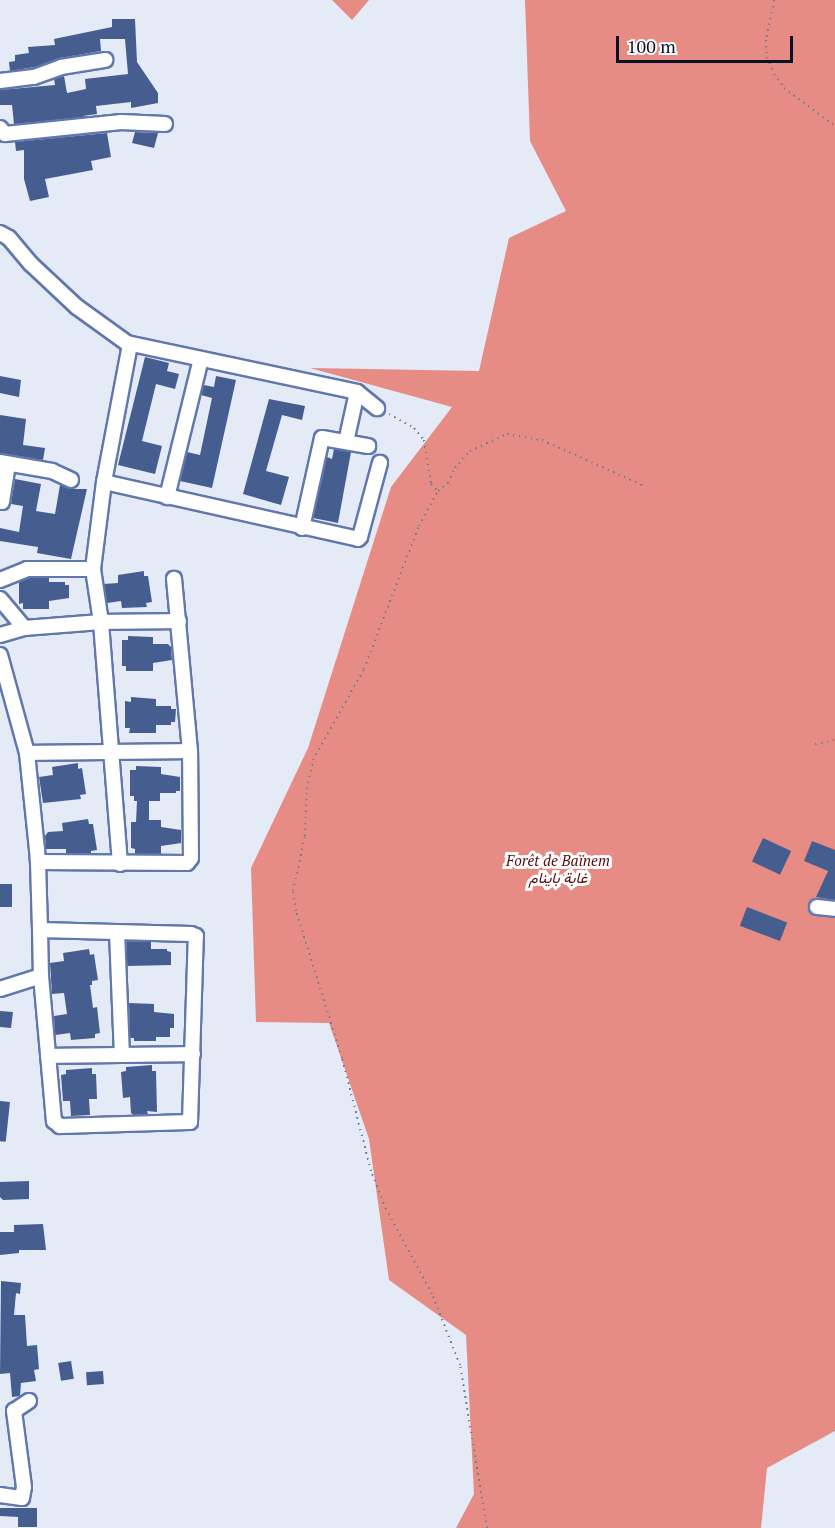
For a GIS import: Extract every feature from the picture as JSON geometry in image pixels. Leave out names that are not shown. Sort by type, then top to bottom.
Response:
[{"type":"street","points":[[0,81],[34,77],[61,67],[105,60]]},
{"type":"street","points":[[0,128],[5,134],[121,122],[165,124]]},
{"type":"street","points":[[0,233],[9,238],[31,264],[77,307],[130,344],[357,392],[377,408]]},
{"type":"street","points":[[120,864],[101,622],[93,569],[104,482],[130,344]]},
{"type":"street","points":[[167,497],[201,359]]},
{"type":"street","points":[[346,442],[357,392]]},
{"type":"street","points":[[302,528],[322,438],[368,446]]},
{"type":"street","points":[[2,502],[4,463],[52,471],[71,480]]},
{"type":"street","points":[[104,482],[358,539],[380,463]]},
{"type":"street","points":[[0,580],[27,569],[93,569]]},
{"type":"street","points":[[38,862],[187,863],[192,858],[190,751],[174,579]]},
{"type":"street","points":[[0,599],[24,628]]},
{"type":"street","points":[[0,635],[24,628],[101,622],[179,621]]},
{"type":"street","points":[[0,655],[27,753],[38,862],[41,976],[54,1121],[60,1126],[190,1122],[196,936],[191,933],[40,930]]},
{"type":"street","points":[[27,753],[190,751]]},
{"type":"street","points":[[817,907],[835,909]]},
{"type":"street","points":[[117,932],[122,1055]]},
{"type":"street","points":[[0,989],[41,976]]},
{"type":"street","points":[[48,1056],[193,1054]]},
{"type":"street","points":[[0,1495],[22,1498],[24,1487],[14,1411],[29,1401]]},
{"type":"path","points":[[774,0],[766,40],[767,57],[774,74],[784,88],[835,126]]},
{"type":"path","points":[[377,408],[420,434],[427,448],[431,484],[438,491]]},
{"type":"path","points":[[487,1528],[460,1365],[432,1294],[386,1209],[371,1171],[342,1058],[296,912],[293,891],[305,836],[307,789],[314,760],[364,669],[419,526],[438,491],[448,483],[455,468],[470,451],[507,434],[542,440],[642,485]]},
{"type":"path","points":[[815,744],[835,740]]},
{"type":"green space","points":[[332,0],[369,0],[352,20]]},
{"type":"green space","name":"Forêt de Baïnem غابة باينام","points":[[525,0],[835,0],[835,1431],[767,1468],[761,1528],[456,1528],[474,1494],[466,1335],[389,1280],[369,1139],[329,1023],[256,1022],[251,868],[308,748],[391,487],[452,407],[310,368],[479,371],[509,238],[566,211],[530,141]]},
{"type":"building","points":[[112,19],[135,19],[137,62],[158,93],[158,103],[131,108],[131,102],[96,106],[97,114],[83,116],[86,117],[14,124],[12,105],[0,105],[0,90],[55,85],[54,79],[64,76],[67,93],[86,89],[85,79],[128,74],[125,39],[100,39],[101,51],[60,58],[35,67],[10,71],[9,62],[15,61],[15,55],[29,53],[28,47],[55,45],[54,39],[112,27]]},
{"type":"building","points":[[135,132],[158,133],[154,148],[132,143]]},
{"type":"building","points":[[107,133],[111,157],[91,161],[93,170],[45,179],[49,197],[30,201],[24,179],[24,150],[16,151],[15,142]]},
{"type":"building","points":[[145,357],[169,363],[167,371],[179,374],[175,389],[156,384],[142,441],[162,446],[155,474],[118,465]]},
{"type":"building","points":[[0,376],[21,380],[19,397],[0,393]]},
{"type":"building","points":[[216,376],[236,380],[212,488],[180,481],[187,452],[200,455],[212,398],[201,395],[204,385],[214,387]]},
{"type":"building","points":[[269,399],[305,406],[302,420],[282,415],[266,471],[289,477],[281,505],[243,494]]},
{"type":"building","points":[[0,415],[26,419],[23,445],[45,448],[43,460],[0,453]]},
{"type":"building","points":[[334,449],[351,452],[338,523],[313,518],[327,457],[332,459]]},
{"type":"building","points":[[15,479],[41,484],[36,511],[55,514],[60,485],[71,489],[87,489],[71,559],[37,553],[38,547],[0,541],[0,528],[19,532],[23,506],[11,504]]},
{"type":"building","points":[[144,571],[144,576],[148,576],[152,602],[146,603],[147,607],[122,608],[121,601],[107,603],[104,584],[118,583],[118,575]]},
{"type":"building","points":[[29,578],[49,578],[49,582],[65,582],[65,585],[69,585],[69,598],[49,601],[49,609],[23,609],[23,603],[19,604],[19,582]]},
{"type":"building","points":[[128,636],[153,637],[153,644],[168,644],[171,647],[172,660],[153,663],[153,671],[126,671],[126,666],[122,666],[122,640],[128,640]]},
{"type":"building","points":[[131,697],[156,699],[156,706],[171,706],[171,709],[176,709],[175,722],[171,722],[171,725],[156,725],[156,733],[129,733],[130,728],[125,728],[125,701],[131,702]]},
{"type":"building","points":[[78,763],[78,769],[82,768],[86,794],[80,795],[81,799],[43,803],[39,777],[53,775],[52,767]]},
{"type":"building","points":[[136,766],[161,767],[161,774],[180,777],[180,791],[160,793],[160,801],[149,801],[149,820],[161,820],[161,827],[181,830],[181,843],[161,846],[161,854],[135,854],[135,849],[131,848],[131,822],[136,822],[137,801],[134,801],[134,796],[130,796],[130,770],[136,770]]},
{"type":"building","points":[[88,819],[89,824],[93,824],[97,850],[91,853],[66,853],[66,849],[46,849],[45,836],[48,832],[63,831],[62,823]]},
{"type":"building","points":[[763,838],[791,851],[780,875],[752,862]]},
{"type":"building","points":[[812,841],[835,850],[835,900],[816,897],[828,871],[804,861]]},
{"type":"building","points":[[0,884],[12,884],[12,907],[0,907]]},
{"type":"building","points":[[747,907],[787,922],[780,941],[740,926]]},
{"type":"building","points":[[127,941],[151,942],[151,949],[167,949],[171,952],[171,965],[127,966]]},
{"type":"building","points":[[89,949],[90,955],[94,954],[98,980],[92,981],[90,985],[93,1008],[97,1007],[100,1033],[95,1034],[95,1038],[71,1040],[70,1033],[55,1035],[54,1016],[67,1014],[64,993],[52,994],[50,963],[64,961],[63,953]]},
{"type":"building","points":[[129,1003],[154,1004],[154,1012],[174,1014],[174,1028],[170,1028],[170,1037],[156,1037],[156,1041],[134,1041],[134,1038],[130,1038]]},
{"type":"building","points":[[0,1011],[13,1012],[11,1028],[0,1027]]},
{"type":"building","points":[[152,1065],[152,1071],[156,1071],[157,1112],[147,1111],[148,1114],[134,1115],[131,1113],[130,1097],[123,1098],[121,1072],[126,1071],[126,1067]]},
{"type":"building","points":[[92,1068],[92,1074],[96,1074],[97,1099],[89,1099],[90,1115],[71,1116],[70,1101],[63,1101],[61,1075],[66,1074],[66,1070]]},
{"type":"building","points":[[0,1101],[10,1102],[6,1142],[0,1141]]},
{"type":"building","points":[[29,1181],[29,1199],[3,1200],[0,1197],[0,1182]]},
{"type":"building","points":[[43,1224],[46,1250],[19,1250],[19,1253],[0,1255],[0,1232],[14,1232],[14,1225]]},
{"type":"building","points":[[1,1281],[21,1283],[20,1294],[16,1293],[14,1315],[25,1315],[27,1346],[37,1345],[39,1369],[34,1370],[36,1381],[21,1383],[20,1396],[12,1397],[10,1373],[0,1374]]},
{"type":"building","points":[[71,1361],[74,1379],[61,1381],[58,1363]]},
{"type":"building","points":[[103,1371],[104,1384],[87,1385],[86,1372]]},
{"type":"building","points":[[0,1508],[37,1508],[37,1527],[18,1527],[18,1517],[0,1516]]}]
